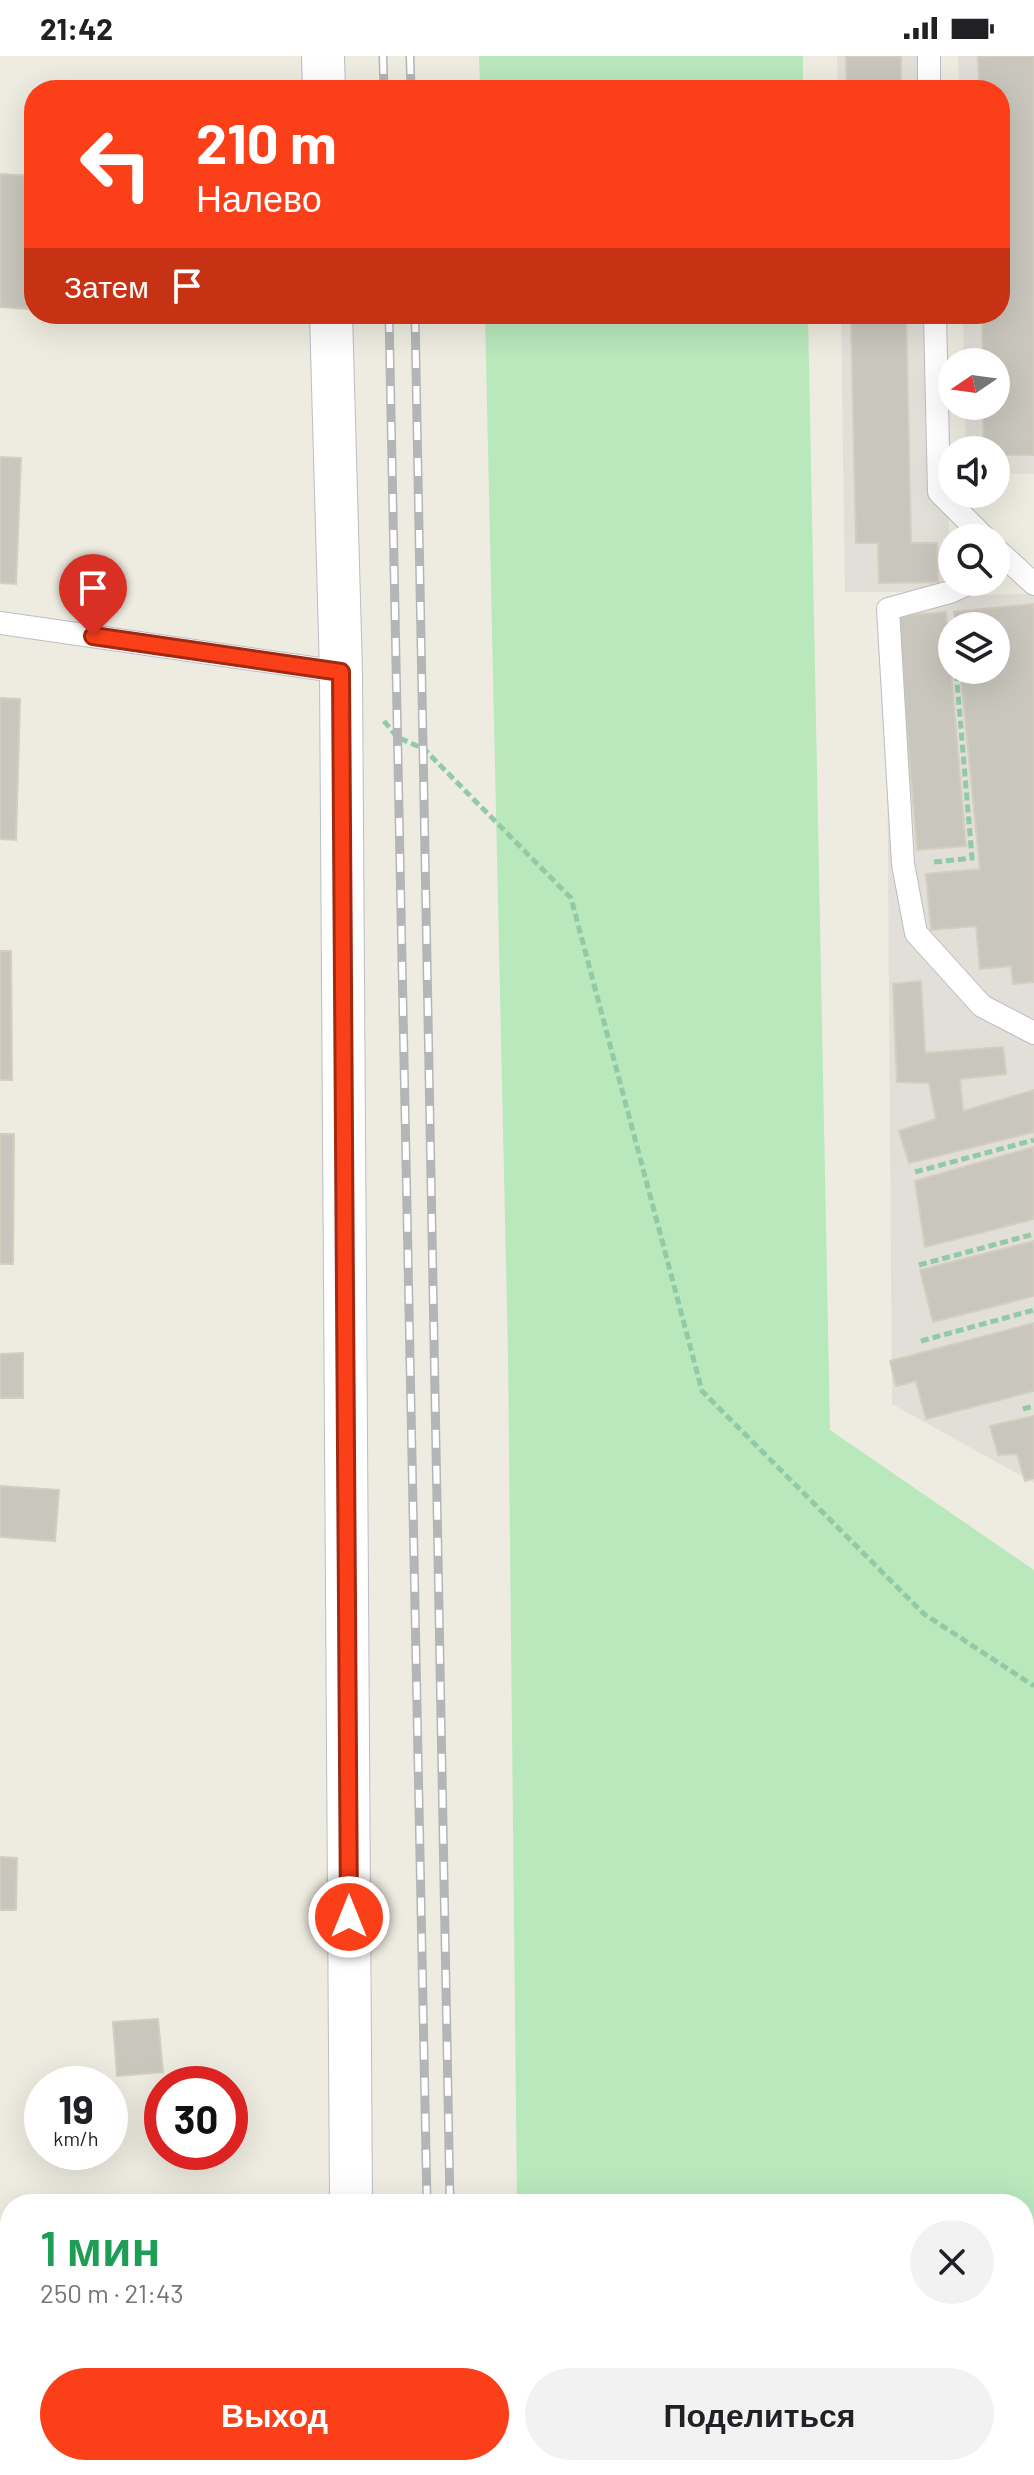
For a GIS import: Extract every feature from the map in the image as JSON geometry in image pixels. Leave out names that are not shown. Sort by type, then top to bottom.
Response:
[{"type":"street","points":[[323,56],[324,80]]},
{"type":"street","points":[[331,324],[341,672],[351,2194]]},
{"type":"lane","points":[[929,56],[929,80]]},
{"type":"lane","points":[[935,324],[939,492],[971,524]]},
{"type":"lane","points":[[1010,567],[1034,584]]},
{"type":"lane","points":[[938,595],[888,609],[903,864],[916,933],[982,1006],[1034,1033]]},
{"type":"lane","points":[[0,623],[341,672]]},
{"type":"path","points":[[341,672],[397,737],[424,749],[571,898],[702,1391],[924,1614],[1034,1686]]},
{"type":"path","points":[[903,864],[972,858],[957,684]]},
{"type":"path","points":[[915,1172],[1034,1140]]},
{"type":"path","points":[[919,1265],[1034,1234]]},
{"type":"path","points":[[921,1341],[1034,1310]]},
{"type":"path","points":[[1023,1409],[1034,1406]]},
{"type":"shaded area","points":[[837,56],[940,56],[940,80],[838,80]]},
{"type":"shaded area","points":[[958,56],[1034,56],[1034,474],[1010,474],[1010,436],[966,436],[965,420],[1010,420],[1010,348],[964,348],[963,324],[1010,324],[1010,80],[959,80]]},
{"type":"shaded area","points":[[841,324],[945,324],[946,348],[938,348],[938,420],[947,420],[947,436],[938,436],[938,508],[948,508],[949,524],[938,524],[938,592],[845,592]]},
{"type":"shaded area","points":[[1034,594],[1034,1483],[892,1404],[886,596]]},
{"type":"green space","points":[[479,56],[803,56],[803,80],[480,80]]},
{"type":"green space","points":[[485,324],[808,324],[830,1430],[1034,1570],[1034,2194],[517,2194],[508,1355]]},
{"type":"building","points":[[846,56],[901,56],[901,80],[847,80]]},
{"type":"building","points":[[978,56],[1034,56],[1034,455],[1010,455],[1010,436],[984,436],[983,420],[1010,420],[1010,348],[983,348],[982,324],[1010,324],[1010,80],[979,80]]},
{"type":"building","points":[[0,174],[24,175],[24,309],[0,307]]},
{"type":"building","points":[[851,324],[906,324],[911,543],[937,543],[938,582],[879,583],[878,543],[856,543]]},
{"type":"building","points":[[0,457],[21,458],[16,584],[0,583]]},
{"type":"building","points":[[1034,604],[1034,982],[1013,984],[1011,966],[980,969],[976,926],[931,930],[926,874],[980,869],[961,684],[1010,684],[1010,612],[954,612]]},
{"type":"building","points":[[938,613],[938,684],[952,684],[966,846],[917,850],[898,616]]},
{"type":"building","points":[[0,698],[20,699],[16,840],[0,839]]},
{"type":"building","points":[[0,951],[11,951],[12,1080],[0,1080]]},
{"type":"building","points":[[921,981],[925,1053],[1003,1047],[1006,1074],[960,1079],[963,1111],[1034,1090],[1034,1132],[909,1163],[899,1131],[936,1119],[929,1083],[897,1082],[893,984]]},
{"type":"building","points":[[0,1134],[14,1134],[13,1264],[0,1264]]},
{"type":"building","points":[[1034,1147],[1034,1219],[925,1247],[915,1181]]},
{"type":"building","points":[[1034,1241],[1034,1296],[933,1322],[920,1270]]},
{"type":"building","points":[[1034,1323],[1034,1391],[926,1419],[916,1381],[896,1386],[890,1361]]},
{"type":"building","points":[[23,1353],[23,1398],[0,1398],[0,1354]]},
{"type":"building","points":[[1034,1416],[1034,1478],[1025,1481],[1017,1454],[998,1455],[990,1426]]},
{"type":"building","points":[[0,1486],[59,1490],[55,1541],[0,1537]]},
{"type":"building","points":[[0,1857],[17,1858],[16,1910],[0,1910]]},
{"type":"building","points":[[158,2019],[162,2066],[144,2066],[144,2074],[128,2075],[128,2066],[116,2066],[113,2022]]},
{"type":"railway","points":[[383,56],[384,80]]},
{"type":"railway","points":[[410,56],[411,80]]},
{"type":"railway","points":[[389,324],[427,2194]]},
{"type":"railway","points":[[415,324],[450,2194]]},
{"type":"route","points":[[93,636],[341,672],[349,1917]]}]
